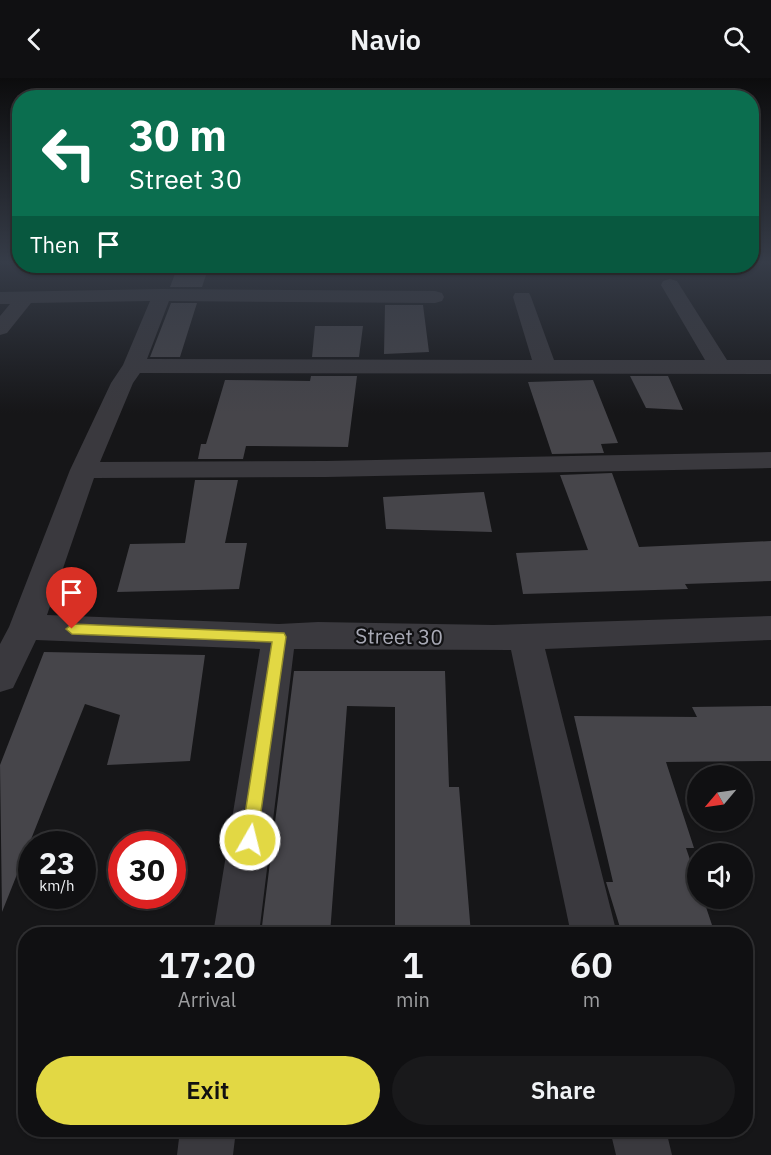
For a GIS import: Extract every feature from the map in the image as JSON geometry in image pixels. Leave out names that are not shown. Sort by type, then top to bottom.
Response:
[{"type":"street","points":[[0,329],[13,312]]},
{"type":"street","points":[[0,678],[27,627],[83,470],[122,383],[134,366],[155,312]]},
{"type":"street","points":[[527,312],[545,367]]},
{"type":"street","points":[[687,312],[720,367]]},
{"type":"street","points":[[134,366],[771,367]]},
{"type":"street","points":[[83,470],[338,469],[771,460]]},
{"type":"street","name":"Street 30","points":[[27,627],[279,637],[318,635],[493,639],[771,628]]},
{"type":"street","points":[[237,927],[279,637]]},
{"type":"street","points":[[525,637],[592,927]]},
{"type":"street","points":[[205,1155],[207,1137]]},
{"type":"street","points":[[640,1137],[644,1155]]},
{"type":"building","points":[[167,312],[194,312],[180,357],[150,357]]},
{"type":"building","points":[[385,312],[424,312],[429,352],[384,354]]},
{"type":"building","points":[[315,326],[363,326],[359,357],[312,357]]},
{"type":"building","points":[[311,376],[357,376],[348,447],[246,446],[243,459],[198,459],[201,444],[206,444],[225,380],[310,381]]},
{"type":"building","points":[[630,376],[668,376],[683,410],[646,408]]},
{"type":"building","points":[[593,380],[618,443],[601,444],[604,453],[552,454],[528,382]]},
{"type":"building","points":[[612,473],[639,547],[771,541],[771,581],[685,584],[688,589],[523,594],[516,553],[588,550],[560,475]]},
{"type":"building","points":[[195,480],[238,480],[225,543],[247,543],[239,589],[117,592],[130,544],[185,543]]},
{"type":"building","points":[[484,492],[492,532],[386,529],[383,497]]},
{"type":"building","points":[[44,652],[205,655],[190,761],[107,765],[120,715],[85,704],[34,831],[18,831],[18,872],[2,912],[0,765]]},
{"type":"building","points":[[294,671],[445,671],[449,787],[459,787],[470,927],[395,927],[395,707],[347,706],[331,927],[262,927]]},
{"type":"building","points":[[771,706],[771,761],[666,762],[692,843],[687,843],[686,848],[687,909],[707,909],[713,927],[620,927],[606,882],[613,882],[574,716],[697,717],[692,707]]},
{"type":"route","points":[[72,629],[279,637],[250,840]]}]
